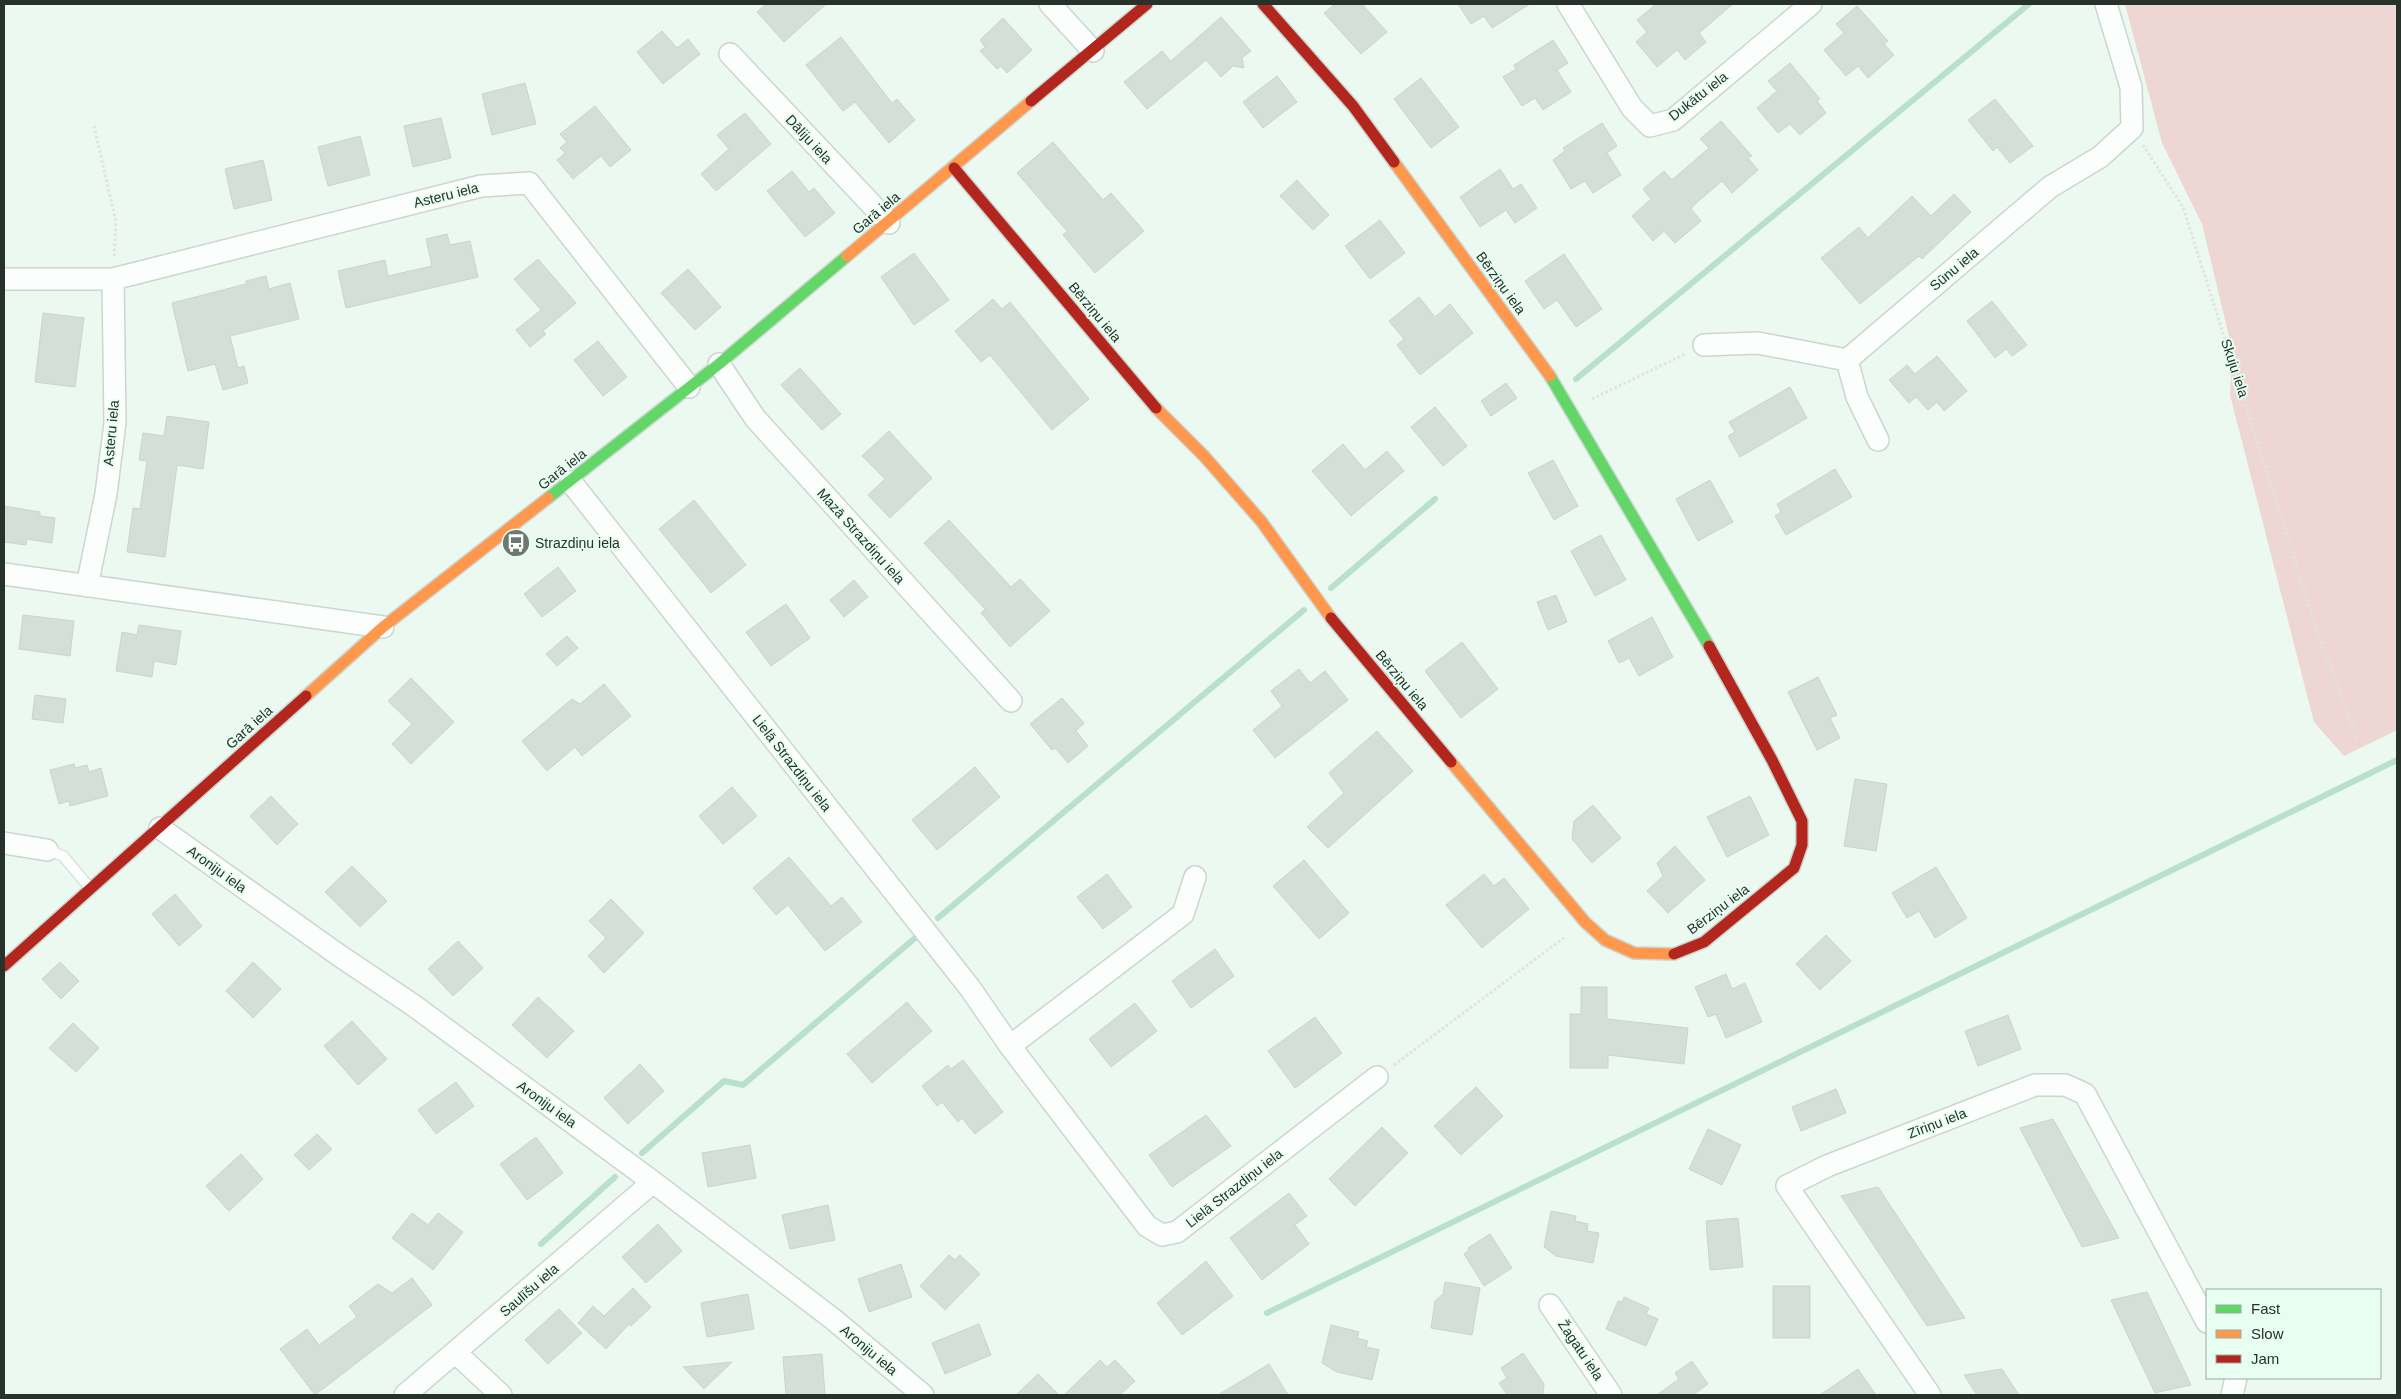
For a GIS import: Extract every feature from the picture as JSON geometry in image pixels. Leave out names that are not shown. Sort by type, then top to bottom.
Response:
[{"type":"street","points":[[1050,4],[1093,51]]},
{"type":"street","name":"Garā iela","points":[[4,966],[383,627],[720,364],[1147,4]]},
{"type":"street","name":"Bērziņu iela","points":[[954,168],[1148,399],[1204,456],[1261,522],[1328,615],[1586,922],[1605,940],[1634,953],[1677,954],[1704,942],[1794,868],[1802,844],[1802,821],[1731,684],[1558,387],[1353,106],[1263,4]]},
{"type":"street","name":"Dukātu iela","points":[[1568,4],[1632,108],[1650,126],[1673,120],[1811,4]]},
{"type":"street","points":[[2106,4],[2131,87],[2132,128]]},
{"type":"street","name":"Dāliju iela","points":[[730,54],[889,223]]},
{"type":"street","name":"Sūnu iela","points":[[1847,360],[2050,187],[2100,157],[2132,128]]},
{"type":"street","name":"Asteru iela","points":[[4,279],[113,279],[481,186],[529,183],[689,387]]},
{"type":"street","name":"Asteru iela","points":[[87,586],[106,494],[115,423],[113,279]]},
{"type":"street","points":[[1704,345],[1758,343],[1847,360],[1857,397],[1878,440]]},
{"type":"street","name":"Mazā Strazdiņu iela","points":[[720,364],[755,418],[1011,701]]},
{"type":"street","name":"Lielā Strazdiņu iela","points":[[571,482],[970,988],[1010,1046],[1147,1226],[1162,1235],[1177,1232],[1377,1077]]},
{"type":"street","points":[[4,574],[383,627]]},
{"type":"street","name":"Aroniju iela","points":[[160,828],[332,951],[413,1006],[653,1182],[832,1319],[923,1395]]},
{"type":"street","points":[[4,843],[47,850]]},
{"type":"street","points":[[1010,1046],[1183,914],[1195,877]]},
{"type":"street","name":"Zīriņu iela","points":[[1930,1395],[1787,1186],[1827,1166],[2035,1085],[2065,1085],[2085,1094],[2206,1320]]},
{"type":"street","name":"Saulīšu iela","points":[[405,1395],[653,1182]]},
{"type":"street","name":"Žagatu iela","points":[[1550,1305],[1612,1395]]},
{"type":"street","points":[[456,1353],[501,1395]]},
{"type":"street","points":[[2232,1395],[2236,1379]]},
{"type":"lane","points":[[47,850],[62,856],[91,889]]},
{"type":"path","points":[[94,126],[116,222],[113,279]]},
{"type":"path","name":"Skuju iela","points":[[2132,128],[2183,207],[2316,627],[2357,739]]},
{"type":"path","points":[[1571,410],[1704,345]]},
{"type":"path","points":[[1377,1077],[1586,922]]},
{"type":"shaded area","points":[[2125,4],[2397,4],[2397,730],[2344,756],[2314,722],[2230,395],[2232,349],[2202,224],[2162,143]]},
{"type":"building","points":[[766,4],[826,4],[784,42],[757,12]]},
{"type":"building","points":[[1335,4],[1362,4],[1387,32],[1361,54],[1324,13]]},
{"type":"building","points":[[1458,4],[1530,4],[1492,28],[1484,16],[1471,24]]},
{"type":"building","points":[[1656,4],[1733,4],[1699,33],[1706,42],[1685,60],[1677,50],[1657,67],[1636,42],[1647,32],[1637,20]]},
{"type":"building","points":[[1857,6],[1888,41],[1884,44],[1894,55],[1868,78],[1858,66],[1846,76],[1824,50],[1844,33],[1836,24]]},
{"type":"building","points":[[1221,17],[1251,51],[1242,58],[1244,68],[1233,66],[1221,77],[1206,60],[1147,109],[1124,82],[1162,51],[1171,61]]},
{"type":"building","points":[[1003,18],[1032,50],[1007,73],[1001,66],[997,69],[980,51],[985,47],[980,40]]},
{"type":"building","points":[[662,31],[677,48],[688,39],[700,54],[663,84],[637,52]]},
{"type":"building","points":[[841,37],[892,103],[897,99],[915,120],[889,143],[855,102],[843,111],[806,65]]},
{"type":"building","points":[[1553,40],[1568,63],[1557,70],[1571,92],[1543,110],[1535,98],[1522,106],[1503,77],[1516,69],[1514,65]]},
{"type":"building","points":[[1790,63],[1820,99],[1817,101],[1826,113],[1800,135],[1790,124],[1778,133],[1757,108],[1777,91],[1768,81]]},
{"type":"building","points":[[1277,76],[1297,102],[1263,128],[1243,102]]},
{"type":"building","points":[[1421,78],[1459,127],[1431,148],[1394,99]]},
{"type":"building","points":[[525,83],[536,124],[492,135],[482,94]]},
{"type":"building","points":[[1995,99],[2033,146],[2010,163],[1997,147],[1993,151],[1968,120]]},
{"type":"building","points":[[595,106],[631,150],[610,167],[601,156],[573,179],[557,160],[565,153],[560,148],[567,142],[560,134]]},
{"type":"building","points":[[745,113],[771,144],[716,191],[701,174],[729,149],[717,135]]},
{"type":"building","points":[[441,118],[451,158],[413,167],[404,126]]},
{"type":"building","points":[[1721,121],[1752,156],[1748,158],[1758,170],[1732,193],[1722,181],[1694,205],[1691,209],[1701,221],[1675,243],[1664,231],[1653,241],[1632,216],[1651,199],[1643,189],[1664,171],[1672,180],[1709,148],[1700,139]]},
{"type":"building","points":[[1602,123],[1617,146],[1607,153],[1621,175],[1593,193],[1585,181],[1571,189],[1553,160],[1565,151],[1563,148]]},
{"type":"building","points":[[360,136],[370,175],[328,186],[318,147]]},
{"type":"building","points":[[1053,142],[1103,200],[1111,193],[1144,231],[1095,273],[1063,235],[1067,231],[1017,173]]},
{"type":"building","points":[[263,160],[272,200],[234,209],[225,169]]},
{"type":"building","points":[[1500,169],[1513,189],[1521,184],[1537,208],[1515,223],[1506,210],[1480,227],[1460,197]]},
{"type":"building","points":[[792,171],[809,192],[814,188],[835,213],[805,237],[767,191]]},
{"type":"building","points":[[1297,180],[1329,215],[1313,230],[1280,196]]},
{"type":"building","points":[[1954,194],[1971,212],[1922,259],[1919,256],[1860,304],[1821,258],[1859,227],[1868,238],[1912,196],[1931,216]]},
{"type":"building","points":[[1380,220],[1405,253],[1370,279],[1345,246]]},
{"type":"building","points":[[447,234],[450,245],[470,241],[478,277],[346,308],[338,271],[385,260],[388,276],[432,266],[426,239]]},
{"type":"building","points":[[914,253],[949,300],[914,325],[881,277]]},
{"type":"building","points":[[1564,254],[1602,309],[1576,327],[1557,300],[1544,309],[1525,281]]},
{"type":"building","points":[[538,259],[576,303],[543,331],[546,334],[530,347],[516,330],[541,310],[514,279]]},
{"type":"building","points":[[688,269],[721,307],[695,330],[661,293]]},
{"type":"building","points":[[266,276],[269,289],[290,283],[299,319],[230,336],[238,368],[244,366],[248,383],[223,390],[215,364],[188,371],[172,303],[246,284],[246,281]]},
{"type":"building","points":[[1419,297],[1435,317],[1450,304],[1473,333],[1420,375],[1397,345],[1404,339],[1389,321]]},
{"type":"building","points":[[993,299],[1002,309],[1010,302],[1089,399],[1052,430],[990,355],[981,362],[955,331]]},
{"type":"building","points":[[1992,301],[2027,345],[2012,356],[2006,349],[1995,358],[1967,321]]},
{"type":"building","points":[[43,313],[84,318],[75,387],[35,382]]},
{"type":"building","points":[[598,341],[627,377],[603,396],[574,360]]},
{"type":"building","points":[[1937,356],[1967,391],[1944,411],[1937,402],[1928,410],[1916,397],[1909,403],[1889,380],[1907,365],[1915,374]]},
{"type":"building","points":[[800,368],[841,414],[822,430],[781,385]]},
{"type":"building","points":[[1506,383],[1517,398],[1491,416],[1481,401]]},
{"type":"building","points":[[1790,387],[1807,418],[1740,457],[1728,436],[1735,432],[1729,422]]},
{"type":"building","points":[[1435,407],[1467,446],[1443,466],[1411,427]]},
{"type":"building","points":[[167,416],[209,422],[203,469],[177,465],[165,557],[127,552],[133,508],[140,509],[147,461],[139,460],[143,433],[164,436]]},
{"type":"building","points":[[889,431],[932,478],[890,518],[868,495],[885,479],[862,456]]},
{"type":"building","points":[[1343,444],[1365,470],[1387,451],[1404,471],[1351,516],[1312,471]]},
{"type":"building","points":[[1553,460],[1578,506],[1554,520],[1528,473]]},
{"type":"building","points":[[1835,469],[1852,497],[1786,535],[1775,516],[1781,512],[1777,504]]},
{"type":"building","points":[[1710,480],[1733,522],[1698,541],[1676,499]]},
{"type":"building","points":[[694,500],[746,565],[711,593],[659,529]]},
{"type":"building","points":[[4,506],[40,512],[40,516],[55,518],[52,543],[27,539],[26,545],[4,542]]},
{"type":"building","points":[[949,520],[1011,587],[1020,579],[1050,611],[1010,647],[981,613],[985,609],[924,543]]},
{"type":"building","points":[[1601,535],[1626,580],[1595,596],[1571,551]]},
{"type":"building","points":[[558,567],[576,591],[542,617],[524,594]]},
{"type":"building","points":[[854,580],[868,597],[844,617],[830,600]]},
{"type":"building","points":[[1556,595],[1567,622],[1548,630],[1537,602]]},
{"type":"building","points":[[786,604],[810,638],[771,666],[746,632]]},
{"type":"building","points":[[23,615],[74,621],[70,656],[19,649]]},
{"type":"building","points":[[1652,617],[1673,657],[1639,676],[1629,658],[1619,663],[1608,641]]},
{"type":"building","points":[[139,625],[181,631],[176,665],[154,661],[152,677],[116,671],[122,632],[137,635]]},
{"type":"building","points":[[567,636],[578,648],[557,666],[546,654]]},
{"type":"building","points":[[1462,642],[1498,689],[1461,718],[1425,671]]},
{"type":"building","points":[[1299,669],[1310,683],[1325,671],[1348,700],[1275,758],[1253,730],[1282,706],[1271,691]]},
{"type":"building","points":[[1818,677],[1837,715],[1830,718],[1840,738],[1817,750],[1788,692]]},
{"type":"building","points":[[411,678],[454,722],[411,764],[392,744],[412,724],[388,701]]},
{"type":"building","points":[[604,684],[631,716],[582,756],[575,747],[547,771],[522,741],[572,699],[580,704]]},
{"type":"building","points":[[35,695],[66,699],[63,723],[32,719]]},
{"type":"building","points":[[1062,698],[1084,723],[1076,731],[1088,746],[1068,763],[1055,748],[1052,750],[1030,724]]},
{"type":"building","points":[[1377,731],[1413,771],[1328,848],[1307,827],[1344,793],[1329,773]]},
{"type":"building","points":[[74,764],[75,768],[87,765],[89,772],[101,768],[108,796],[70,806],[69,801],[59,804],[50,770]]},
{"type":"building","points":[[975,767],[1000,797],[937,850],[912,820]]},
{"type":"building","points":[[1855,779],[1887,784],[1876,851],[1844,846]]},
{"type":"building","points":[[732,787],[757,816],[723,844],[699,816]]},
{"type":"building","points":[[271,796],[298,824],[277,845],[250,816]]},
{"type":"building","points":[[1750,796],[1769,835],[1727,857],[1707,817]]},
{"type":"building","points":[[1593,805],[1621,838],[1592,863],[1572,839],[1574,821]]},
{"type":"building","points":[[1675,846],[1705,880],[1668,913],[1647,891],[1663,876],[1657,863]]},
{"type":"building","points":[[789,857],[831,906],[842,897],[862,922],[825,951],[788,905],[776,915],[753,888]]},
{"type":"building","points":[[1304,860],[1349,913],[1319,939],[1273,886]]},
{"type":"building","points":[[352,866],[387,901],[360,927],[325,892]]},
{"type":"building","points":[[1936,867],[1967,918],[1935,938],[1919,911],[1907,918],[1892,893]]},
{"type":"building","points":[[1107,874],[1132,907],[1103,929],[1077,897]]},
{"type":"building","points":[[1484,874],[1494,886],[1504,878],[1529,909],[1482,948],[1446,905]]},
{"type":"building","points":[[175,894],[202,926],[179,946],[152,914]]},
{"type":"building","points":[[611,899],[644,933],[604,973],[588,956],[606,938],[589,921]]},
{"type":"building","points":[[1826,935],[1851,961],[1820,990],[1796,964]]},
{"type":"building","points":[[458,941],[483,968],[453,996],[428,969]]},
{"type":"building","points":[[1215,949],[1234,976],[1191,1008],[1172,981]]},
{"type":"building","points":[[60,962],[79,981],[61,999],[42,979]]},
{"type":"building","points":[[253,962],[281,989],[253,1018],[226,991]]},
{"type":"building","points":[[1726,974],[1732,989],[1745,983],[1762,1022],[1726,1038],[1716,1014],[1708,1017],[1695,987]]},
{"type":"building","points":[[1581,987],[1607,987],[1607,1019],[1688,1028],[1684,1064],[1608,1055],[1608,1068],[1570,1068],[1570,1014],[1581,1014]]},
{"type":"building","points":[[538,997],[574,1031],[547,1058],[512,1025]]},
{"type":"building","points":[[907,1002],[932,1031],[872,1083],[847,1054]]},
{"type":"building","points":[[1135,1003],[1157,1031],[1111,1067],[1089,1039]]},
{"type":"building","points":[[2008,1015],[2021,1049],[1978,1066],[1965,1031]]},
{"type":"building","points":[[1315,1017],[1342,1053],[1295,1088],[1268,1051]]},
{"type":"building","points":[[352,1021],[387,1059],[358,1085],[324,1046]]},
{"type":"building","points":[[73,1023],[99,1048],[76,1072],[49,1048]]},
{"type":"building","points":[[963,1060],[1003,1112],[975,1134],[962,1118],[958,1122],[942,1102],[937,1106],[922,1086],[948,1065],[951,1069]]},
{"type":"building","points":[[640,1064],[664,1091],[628,1124],[604,1098]]},
{"type":"building","points":[[456,1082],[474,1106],[436,1134],[418,1110]]},
{"type":"building","points":[[1476,1087],[1503,1116],[1461,1155],[1434,1126]]},
{"type":"building","points":[[1836,1089],[1846,1113],[1801,1131],[1792,1107]]},
{"type":"building","points":[[1206,1115],[1231,1146],[1172,1187],[1149,1155]]},
{"type":"building","points":[[2053,1119],[2119,1238],[2082,1247],[2020,1128]]},
{"type":"building","points":[[1382,1127],[1408,1153],[1355,1206],[1329,1179]]},
{"type":"building","points":[[1708,1129],[1741,1145],[1722,1185],[1689,1169]]},
{"type":"building","points":[[317,1134],[332,1149],[309,1170],[294,1155]]},
{"type":"building","points":[[536,1137],[563,1173],[527,1200],[500,1164]]},
{"type":"building","points":[[750,1145],[756,1178],[708,1187],[702,1153]]},
{"type":"building","points":[[241,1154],[263,1179],[229,1211],[206,1186]]},
{"type":"building","points":[[1878,1187],[1965,1318],[1927,1326],[1841,1196]]},
{"type":"building","points":[[1289,1193],[1307,1216],[1295,1225],[1309,1244],[1262,1280],[1230,1238]]},
{"type":"building","points":[[828,1205],[835,1240],[790,1249],[782,1215]]},
{"type":"building","points":[[1551,1211],[1576,1216],[1575,1221],[1588,1224],[1587,1231],[1599,1233],[1593,1263],[1556,1256],[1544,1247]]},
{"type":"building","points":[[412,1213],[428,1225],[438,1213],[463,1232],[433,1270],[392,1238]]},
{"type":"building","points":[[1738,1218],[1743,1267],[1710,1270],[1706,1221]]},
{"type":"building","points":[[658,1224],[682,1251],[646,1283],[622,1257]]},
{"type":"building","points":[[1490,1234],[1512,1268],[1484,1286],[1464,1254],[1469,1250],[1468,1248]]},
{"type":"building","points":[[949,1255],[955,1260],[960,1255],[980,1274],[945,1310],[920,1286]]},
{"type":"building","points":[[1206,1261],[1233,1296],[1182,1335],[1157,1303]]},
{"type":"building","points":[[901,1264],[912,1297],[869,1312],[858,1279]]},
{"type":"building","points":[[412,1278],[432,1305],[315,1395],[280,1349],[307,1329],[319,1345],[357,1317],[349,1306],[378,1284],[392,1293]]},
{"type":"building","points":[[1445,1282],[1480,1288],[1472,1335],[1431,1328],[1435,1301],[1443,1294]]},
{"type":"building","points":[[1773,1286],[1810,1286],[1810,1338],[1773,1338]]},
{"type":"building","points":[[633,1288],[651,1307],[631,1326],[629,1324],[606,1349],[578,1323],[593,1306],[604,1316]]},
{"type":"building","points":[[2147,1292],[2191,1385],[2155,1393],[2111,1300]]},
{"type":"building","points":[[748,1294],[754,1329],[707,1337],[701,1303]]},
{"type":"building","points":[[1624,1297],[1649,1308],[1646,1314],[1658,1319],[1646,1346],[1606,1329],[1618,1301],[1622,1302]]},
{"type":"building","points":[[559,1309],[582,1333],[548,1364],[525,1340]]},
{"type":"building","points":[[979,1324],[991,1355],[945,1374],[932,1343]]},
{"type":"building","points":[[1331,1325],[1359,1332],[1357,1338],[1368,1341],[1366,1347],[1379,1350],[1372,1380],[1337,1372],[1322,1363]]},
{"type":"building","points":[[1523,1353],[1544,1384],[1543,1395],[1507,1395],[1499,1383],[1507,1378],[1501,1368]]},
{"type":"building","points":[[822,1354],[825,1395],[786,1395],[783,1357]]},
{"type":"building","points":[[1100,1360],[1107,1367],[1115,1360],[1135,1381],[1120,1395],[1064,1395]]},
{"type":"building","points":[[1692,1361],[1708,1384],[1693,1395],[1657,1395],[1679,1379],[1675,1373]]},
{"type":"building","points":[[732,1362],[704,1389],[683,1367]]},
{"type":"building","points":[[1269,1364],[1288,1395],[1218,1395]]},
{"type":"building","points":[[1858,1369],[1876,1395],[1820,1395]]},
{"type":"building","points":[[2002,1369],[2019,1395],[1977,1395],[1964,1375]]},
{"type":"building","points":[[1038,1374],[1059,1395],[1016,1395]]},
{"type":"waterway","points":[[1576,379],[2029,4]]},
{"type":"waterway","points":[[1331,588],[1435,499]]},
{"type":"waterway","points":[[938,918],[1304,610]]},
{"type":"waterway","points":[[1267,1313],[2397,760]]},
{"type":"waterway","points":[[642,1153],[724,1081],[743,1085],[915,938]]},
{"type":"waterway","points":[[541,1244],[615,1177]]},
{"type":"traffic: fast","points":[[548,498],[719,364],[847,256]]},
{"type":"traffic: fast","points":[[1550,376],[1709,646]]},
{"type":"traffic: slow","points":[[847,256],[1031,101]]},
{"type":"traffic: slow","points":[[1394,162],[1550,376]]},
{"type":"traffic: slow","points":[[1156,408],[1204,456],[1261,521],[1331,618]]},
{"type":"traffic: slow","points":[[306,696],[383,627],[548,498]]},
{"type":"traffic: slow","points":[[1451,762],[1585,922],[1605,940],[1634,953],[1674,954]]},
{"type":"traffic: jam","points":[[1031,101],[1147,4]]},
{"type":"traffic: jam","points":[[1263,4],[1353,106],[1394,162]]},
{"type":"traffic: jam","points":[[954,168],[1156,408]]},
{"type":"traffic: jam","points":[[1331,618],[1451,762]]},
{"type":"traffic: jam","points":[[1674,954],[1704,942],[1794,868],[1802,845],[1802,821],[1772,760],[1709,646]]},
{"type":"traffic: jam","points":[[4,966],[306,696]]},
{"type":"place","name":"Strazdiņu iela","points":[[516,543]]}]
